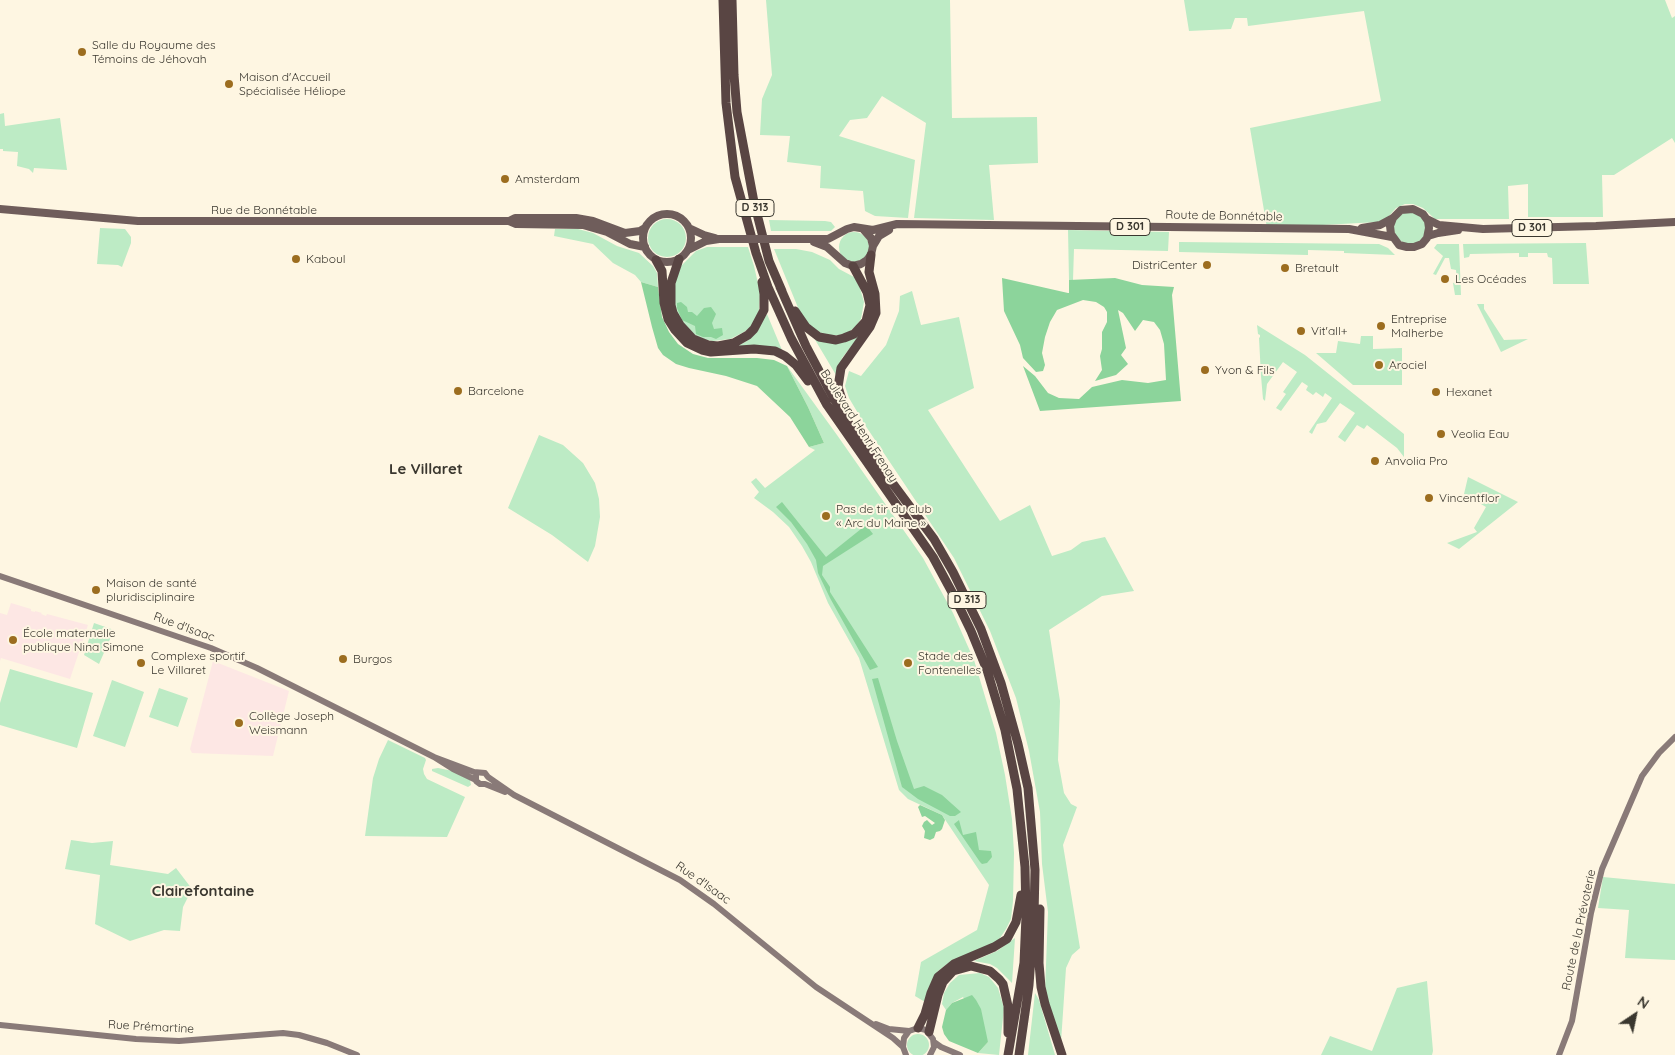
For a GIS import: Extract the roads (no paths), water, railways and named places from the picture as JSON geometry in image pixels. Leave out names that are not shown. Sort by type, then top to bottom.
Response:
[{"type":"highway","name":"D 313","points":[[723,0],[726,103],[732,156],[754,247]]},
{"type":"highway","name":"D 313","points":[[732,0],[737,112],[754,202],[769,260],[780,288]]},
{"type":"highway","points":[[679,259],[671,283],[670,293],[671,305],[676,319],[693,339],[708,345],[726,345],[748,335],[758,324],[764,310],[764,294],[754,247]]},
{"type":"highway","name":"Boulevard Henri Frenay","points":[[754,247],[791,338],[834,416],[933,558],[953,594],[987,670],[1012,758],[1025,867],[1026,916],[1024,963],[1008,1055]]},
{"type":"highway","points":[[853,430],[841,400],[838,387],[839,374],[844,362],[870,327],[876,313],[875,294],[869,272],[871,255]]},
{"type":"highway","points":[[656,260],[662,271],[665,310],[668,319],[682,338],[693,347],[711,352],[754,349],[775,351],[785,356],[796,364],[834,416]]},
{"type":"highway","points":[[780,288],[800,319],[813,333],[826,339],[844,338],[854,334],[866,322],[870,305],[867,292],[853,266]]},
{"type":"highway","name":"Boulevard Henri Frenay","points":[[780,288],[806,346],[853,430],[934,540],[953,572],[982,629],[1003,692],[1023,766],[1031,810],[1035,870],[1029,985],[1019,1055]]},
{"type":"highway","name":"D 313","points":[[914,1030],[925,1014],[932,988],[938,977],[954,964],[994,948],[1007,939],[1011,933],[1018,911],[1025,867]]},
{"type":"highway","name":"D 313","points":[[1035,870],[1040,902],[1039,963],[1041,987],[1062,1055]]},
{"type":"highway","name":"D 313","points":[[929,1032],[940,988],[947,976],[959,968],[971,966],[984,968],[1000,979],[1005,989],[1008,1006],[1008,1055]]},
{"type":"main road","points":[[1411,208],[1420,211],[1427,219],[1429,226],[1428,236],[1421,244],[1410,248],[1399,245],[1392,237],[1390,227],[1392,218],[1401,210],[1411,208]]},
{"type":"main road","name":"Rue de Bonnétable","points":[[0,210],[138,221],[509,221],[516,224],[583,225],[602,230],[630,244],[645,247]]},
{"type":"main road","name":"Rue de Bonnétable","points":[[509,221],[515,218],[576,218],[593,221],[625,233],[640,231],[656,217],[667,214],[679,217],[689,228],[704,236],[719,239]]},
{"type":"main road","name":"D 301","points":[[1349,229],[1380,225],[1392,218]]},
{"type":"main road","name":"D 301","points":[[1427,219],[1439,225],[1468,229]]},
{"type":"main road","name":"D 301","points":[[1428,236],[1438,232],[1468,229],[1675,222]]},
{"type":"main road","name":"Route de Bonnétable","points":[[797,239],[824,240],[854,227],[864,230],[880,229],[897,224],[1349,229],[1392,237]]},
{"type":"main road","name":"Route de Bonnétable","points":[[873,246],[884,232],[904,225]]},
{"type":"main road","points":[[645,228],[643,241],[645,247],[656,260],[671,262],[679,259]]},
{"type":"main road","points":[[688,250],[691,235],[689,228]]},
{"type":"main road","points":[[797,239],[822,244],[845,263],[853,266],[868,260],[871,255],[873,246],[871,238],[864,230]]},
{"type":"main road","points":[[836,254],[836,239],[840,233]]},
{"type":"main road","name":"Rue de Bonnétable","points":[[679,259],[688,250],[706,241],[719,239],[797,239]]},
{"type":"street","name":"Rue d'Isaac","points":[[0,576],[211,648],[257,668],[434,756],[453,769],[477,776],[485,773],[514,795]]},
{"type":"street","name":"Route de la Prévoterie","points":[[1559,1055],[1572,1021],[1591,913],[1602,869],[1642,776],[1659,753],[1675,737]]},
{"type":"street","name":"Rue d'Isaac","points":[[477,776],[480,784],[485,784],[514,795],[686,884],[719,908],[816,988],[893,1038],[903,1047]]},
{"type":"street","points":[[485,784],[488,777]]},
{"type":"street","name":"Rue d'Isaac","points":[[861,1018],[889,1029],[929,1032]]},
{"type":"street","name":"Rue Prémartine","points":[[0,1025],[136,1039],[179,1041],[282,1033],[299,1035],[327,1043],[357,1055]]},
{"type":"street","points":[[906,1055],[903,1047],[904,1038],[914,1030]]},
{"type":"street","points":[[929,1032],[934,1042],[960,1055]]},
{"type":"street","points":[[930,1055],[934,1042]]},
{"type":"place","name":"Salle du Royaume des Témoins de Jéhovah","points":[[82,52]]},
{"type":"place","name":"Maison d'Accueil Spécialisée Héliope","points":[[229,84]]},
{"type":"place","name":"Amsterdam","points":[[505,179]]},
{"type":"place","name":"Kaboul","points":[[296,259]]},
{"type":"place","name":"DistriCenter","points":[[1207,265]]},
{"type":"place","name":"Bretault","points":[[1285,268]]},
{"type":"place","name":"Les Océades","points":[[1445,279]]},
{"type":"place","name":"Entreprise Malherbe","points":[[1381,326]]},
{"type":"place","name":"Vit'all+","points":[[1301,331]]},
{"type":"place","name":"Arociel","points":[[1379,365]]},
{"type":"place","name":"Yvon & Fils","points":[[1205,370]]},
{"type":"place","name":"Barcelone","points":[[458,391]]},
{"type":"place","name":"Hexanet","points":[[1436,392]]},
{"type":"place","name":"Veolia Eau","points":[[1441,434]]},
{"type":"place","name":"Anvolia Pro","points":[[1375,461]]},
{"type":"place","name":"Vincentflor","points":[[1429,498]]},
{"type":"place","name":"Pas de tir du club « Arc du Maine »","points":[[826,516]]},
{"type":"place","name":"Maison de santé pluridisciplinaire","points":[[96,590]]},
{"type":"place","name":"École maternelle publique Nina Simone","points":[[13,640]]},
{"type":"place","name":"Burgos","points":[[343,659]]},
{"type":"place","name":"Complexe sportif Le Villaret","points":[[141,663]]},
{"type":"place","name":"Stade des Fontenelles","points":[[908,663]]},
{"type":"place","name":"Collège Joseph Weismann","points":[[239,723]]},
{"type":"district","name":"Le Villaret","points":[[426,469]]},
{"type":"district","name":"Clairefontaine","points":[[203,891]]}]
